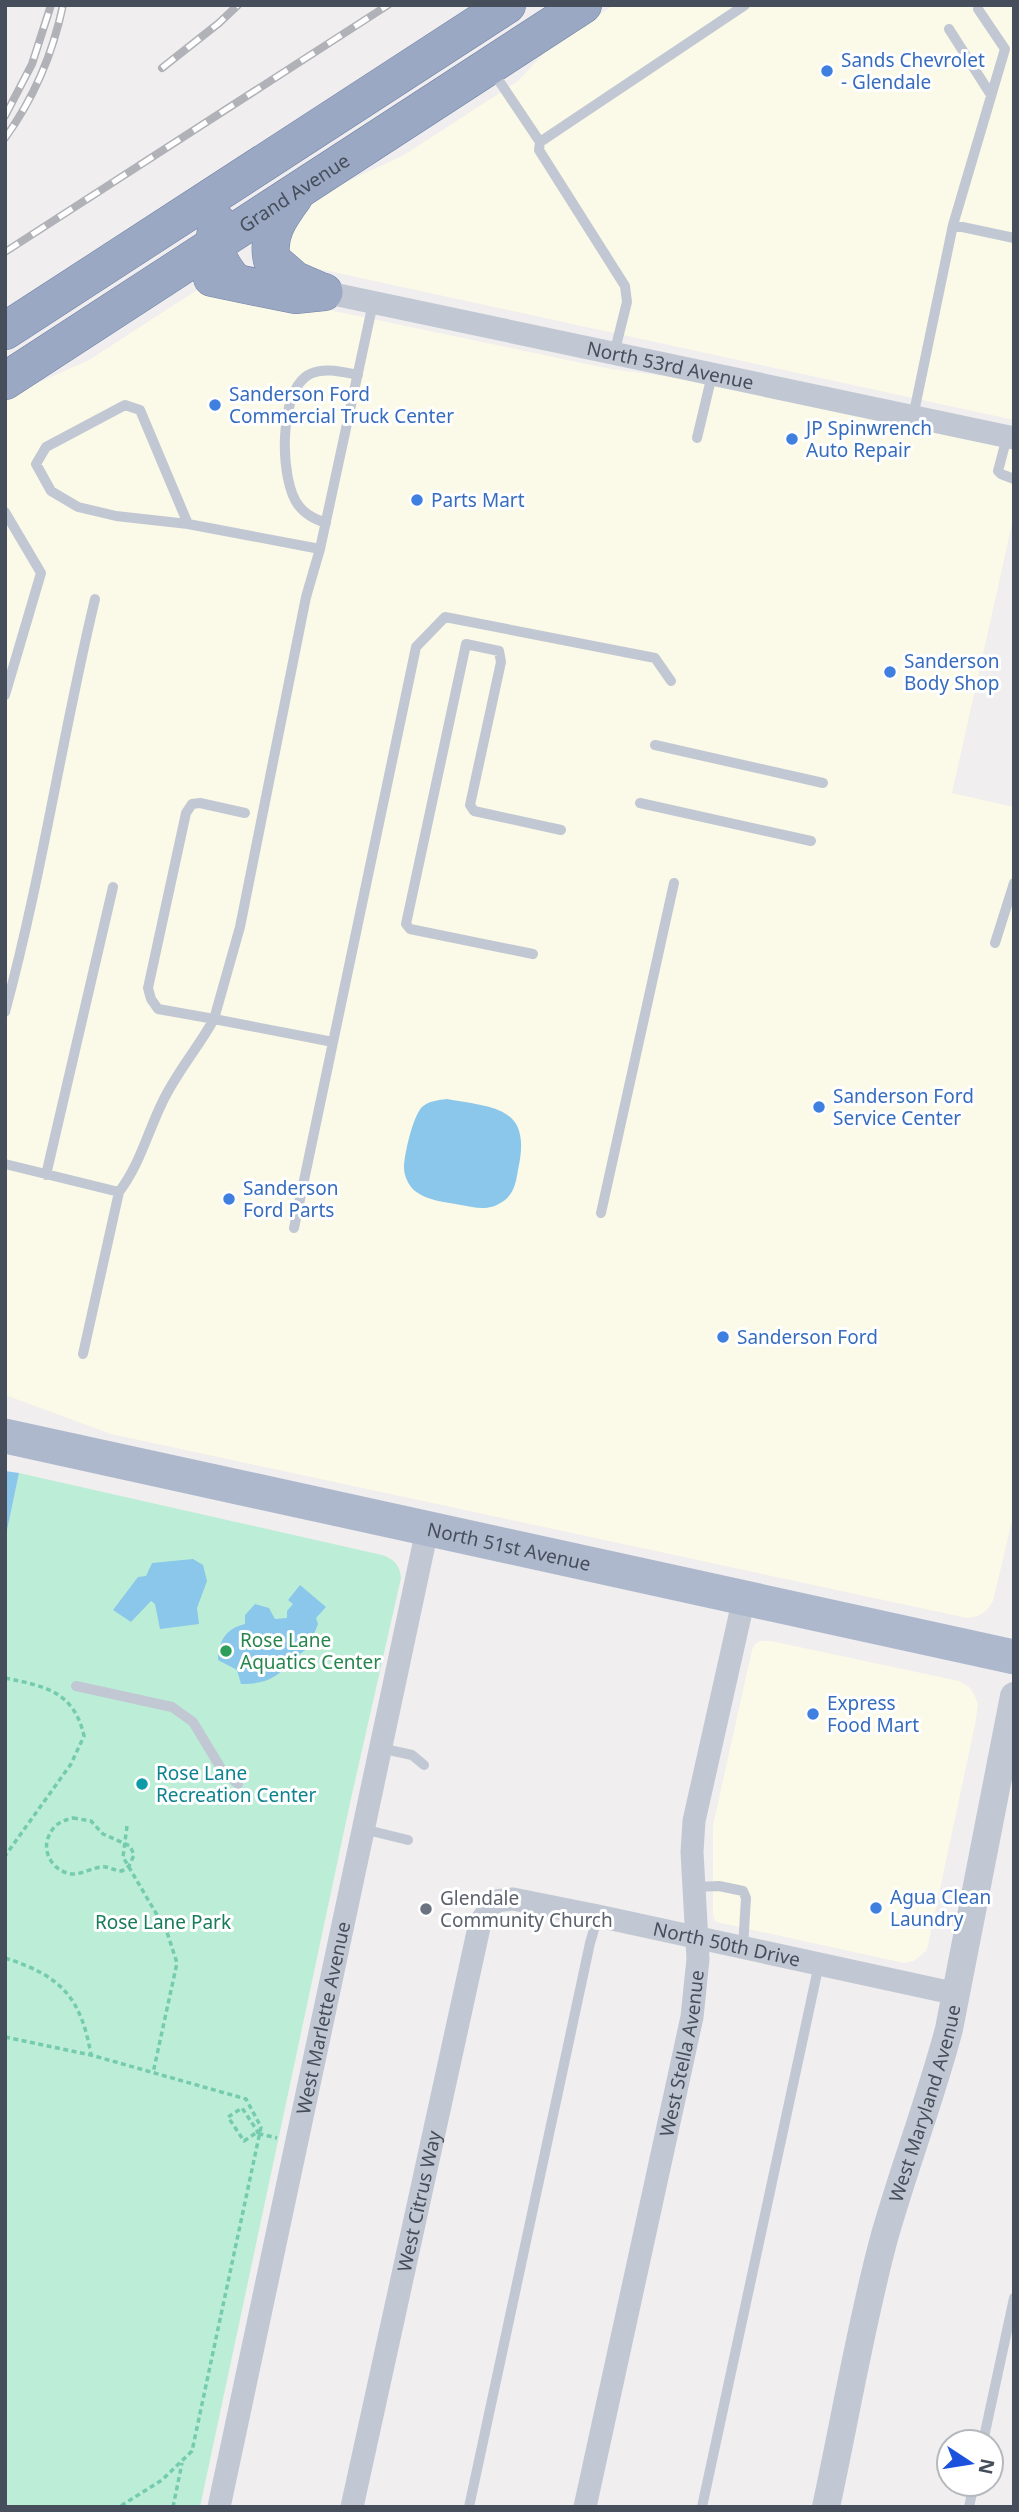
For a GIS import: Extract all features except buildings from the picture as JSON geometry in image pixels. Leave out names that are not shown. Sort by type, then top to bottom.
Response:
[{"type":"highway","points":[[5,331],[507,5]]},
{"type":"highway","name":"Grand Avenue","points":[[5,381],[583,5]]},
{"type":"highway","points":[[234,281],[218,259],[215,246],[215,232],[223,212],[286,171],[300,141]]},
{"type":"highway","points":[[297,192],[273,230],[270,250],[272,260],[295,280],[324,292]]},
{"type":"highway","points":[[146,290],[167,282],[193,277],[234,281],[295,295],[324,292]]},
{"type":"main road","name":"North 51st Avenue","points":[[5,1436],[1014,1657]]},
{"type":"street","name":"North 53rd Avenue","points":[[324,292],[1010,438]]},
{"type":"street","name":"West Marlette Avenue","points":[[219,2507],[427,1530]]},
{"type":"street","name":"West Stella Avenue","points":[[584,2507],[692,2017],[698,1959],[692,1852],[694,1821],[744,1598]]},
{"type":"street","name":"West Maryland Avenue","points":[[826,2507],[883,2245],[901,2178],[936,2076],[957,1994],[1014,1696]]},
{"type":"street","name":"North 50th Drive","points":[[495,1901],[513,1899],[598,1916],[957,1994]]},
{"type":"street","name":"West Citrus Way","points":[[352,2507],[480,1923],[495,1901]]},
{"type":"lane","points":[[540,142],[745,5]]},
{"type":"lane","points":[[913,417],[953,225],[1005,49],[978,9]]},
{"type":"lane","points":[[949,29],[991,95]]},
{"type":"lane","points":[[489,67],[540,142],[539,150],[625,286],[627,302],[614,354]]},
{"type":"lane","points":[[953,225],[1014,238]]},
{"type":"lane","points":[[83,1354],[119,1192],[133,1174],[161,1104],[214,1018],[240,928],[306,597],[326,523],[373,303]]},
{"type":"lane","points":[[326,523],[311,517],[297,504],[289,486],[287,408],[294,390],[308,374],[327,370],[358,375]]},
{"type":"lane","points":[[697,438],[712,375]]},
{"type":"lane","points":[[188,524],[141,410],[125,405],[97,418],[46,447],[36,464],[51,491],[78,507],[116,516],[188,524],[320,549]]},
{"type":"lane","points":[[1010,438],[999,473],[1014,479]]},
{"type":"lane","points":[[5,512],[41,573],[5,695]]},
{"type":"lane","points":[[5,1012],[24,943],[72,695],[95,599]]},
{"type":"lane","points":[[294,1228],[416,647],[445,617],[655,659],[671,681]]},
{"type":"lane","points":[[533,954],[410,929],[406,924],[466,644],[499,651],[501,662],[470,805],[474,811],[561,830]]},
{"type":"lane","points":[[654,745],[823,783]]},
{"type":"lane","points":[[245,813],[201,803],[192,803],[186,813],[148,988],[151,999],[158,1009],[332,1042]]},
{"type":"lane","points":[[640,803],[811,841]]},
{"type":"lane","points":[[601,1213],[674,883]]},
{"type":"lane","points":[[995,943],[1014,883]]},
{"type":"lane","points":[[46,1175],[113,887]]},
{"type":"lane","points":[[5,1164],[119,1192]]},
{"type":"lane","points":[[76,1686],[172,1707],[183,1713],[203,1736],[222,1770],[238,1784]]},
{"type":"lane","points":[[380,1748],[412,1755],[424,1765]]},
{"type":"lane","points":[[363,1829],[408,1840]]},
{"type":"lane","points":[[695,1887],[719,1886],[743,1891],[747,1898],[743,1947]]},
{"type":"lane","points":[[469,2507],[598,1916]]},
{"type":"lane","points":[[702,2507],[819,1964]]},
{"type":"lane","points":[[986,2428],[1014,2298]]},
{"type":"path","points":[[5,1678],[46,1686],[60,1695],[74,1708],[84,1736],[71,1764],[5,1856]]},
{"type":"path","points":[[80,1818],[91,1821],[111,1839],[126,1844],[134,1855],[129,1866],[122,1871],[104,1867],[73,1874],[62,1871],[53,1864],[47,1856],[46,1846],[53,1827],[62,1820],[80,1818]]},
{"type":"path","points":[[127,1826],[123,1857],[167,1932],[177,1963],[153,2073]]},
{"type":"path","points":[[5,1958],[46,1974],[61,1985],[86,2027],[91,2055]]},
{"type":"path","points":[[5,2037],[91,2055],[246,2099],[261,2127],[255,2134],[244,2141],[228,2117],[242,2108],[258,2132],[255,2134],[192,2451],[162,2480],[119,2507]]},
{"type":"path","points":[[255,2134],[279,2138]]},
{"type":"path","points":[[173,2507],[183,2460]]},
{"type":"shaded area","points":[[614,5],[1014,5],[1014,420],[287,262],[284,231],[312,201],[329,190],[404,155],[518,81],[547,50]]},
{"type":"shaded area","points":[[200,288],[229,289],[611,369],[702,381],[1014,448],[1014,515],[952,793],[1014,807],[1014,1513],[993,1601],[987,1610],[978,1616],[967,1618],[111,1434],[5,1395],[5,401],[22,390],[89,360]]},
{"type":"shaded area","points":[[760,1641],[771,1641],[959,1681],[974,1694],[978,1704],[976,1720],[927,1950],[914,1961],[904,1963],[716,1922],[713,1916],[713,1825],[752,1650]]},
{"type":"green space","name":"Rose Lane Park","points":[[19,1473],[382,1555],[396,1563],[401,1578],[350,1803],[200,2507],[5,2507],[5,1540]]},
{"type":"water","points":[[447,1099],[495,1109],[515,1122],[520,1134],[521,1149],[516,1179],[509,1196],[497,1205],[477,1208],[431,1199],[415,1191],[407,1181],[404,1168],[406,1154],[412,1127],[419,1112],[428,1103]]},
{"type":"water","points":[[5,1471],[19,1473],[5,1540]]},
{"type":"water","points":[[193,1559],[203,1565],[207,1581],[197,1608],[199,1624],[160,1629],[155,1604],[151,1601],[131,1622],[113,1610],[138,1577],[146,1576],[152,1563]]},
{"type":"water","points":[[300,1585],[326,1607],[316,1618],[318,1624],[314,1634],[318,1643],[267,1680],[241,1684],[237,1670],[218,1660],[224,1637],[232,1629],[245,1624],[245,1615],[255,1604],[269,1608],[275,1619],[287,1618],[287,1611],[293,1604],[288,1600]]},
{"type":"railway","points":[[5,116],[32,64],[51,5]]},
{"type":"railway","points":[[5,138],[25,107],[41,74],[63,5]]},
{"type":"railway","points":[[162,68],[238,5]]},
{"type":"railway","points":[[5,252],[388,5]]},
{"type":"place","name":"Sands Chevrolet - Glendale","points":[[827,71]]},
{"type":"place","name":"Sanderson Ford Commercial Truck Center","points":[[215,405]]},
{"type":"place","name":"JP Spinwrench Auto Repair","points":[[792,439]]},
{"type":"place","name":"Parts Mart","points":[[417,500]]},
{"type":"place","name":"Sanderson Body Shop","points":[[890,672]]},
{"type":"place","name":"Sanderson Ford Service Center","points":[[819,1107]]},
{"type":"place","name":"Sanderson Ford Parts","points":[[229,1199]]},
{"type":"place","name":"Sanderson Ford","points":[[723,1337]]},
{"type":"place","name":"Rose Lane Aquatics Center","points":[[226,1651]]},
{"type":"place","name":"Express Food Mart","points":[[813,1714]]},
{"type":"place","name":"Rose Lane Recreation Center","points":[[142,1784]]},
{"type":"place","name":"Agua Clean Laundry","points":[[876,1908]]},
{"type":"place","name":"Glendale Community Church","points":[[426,1909]]}]
